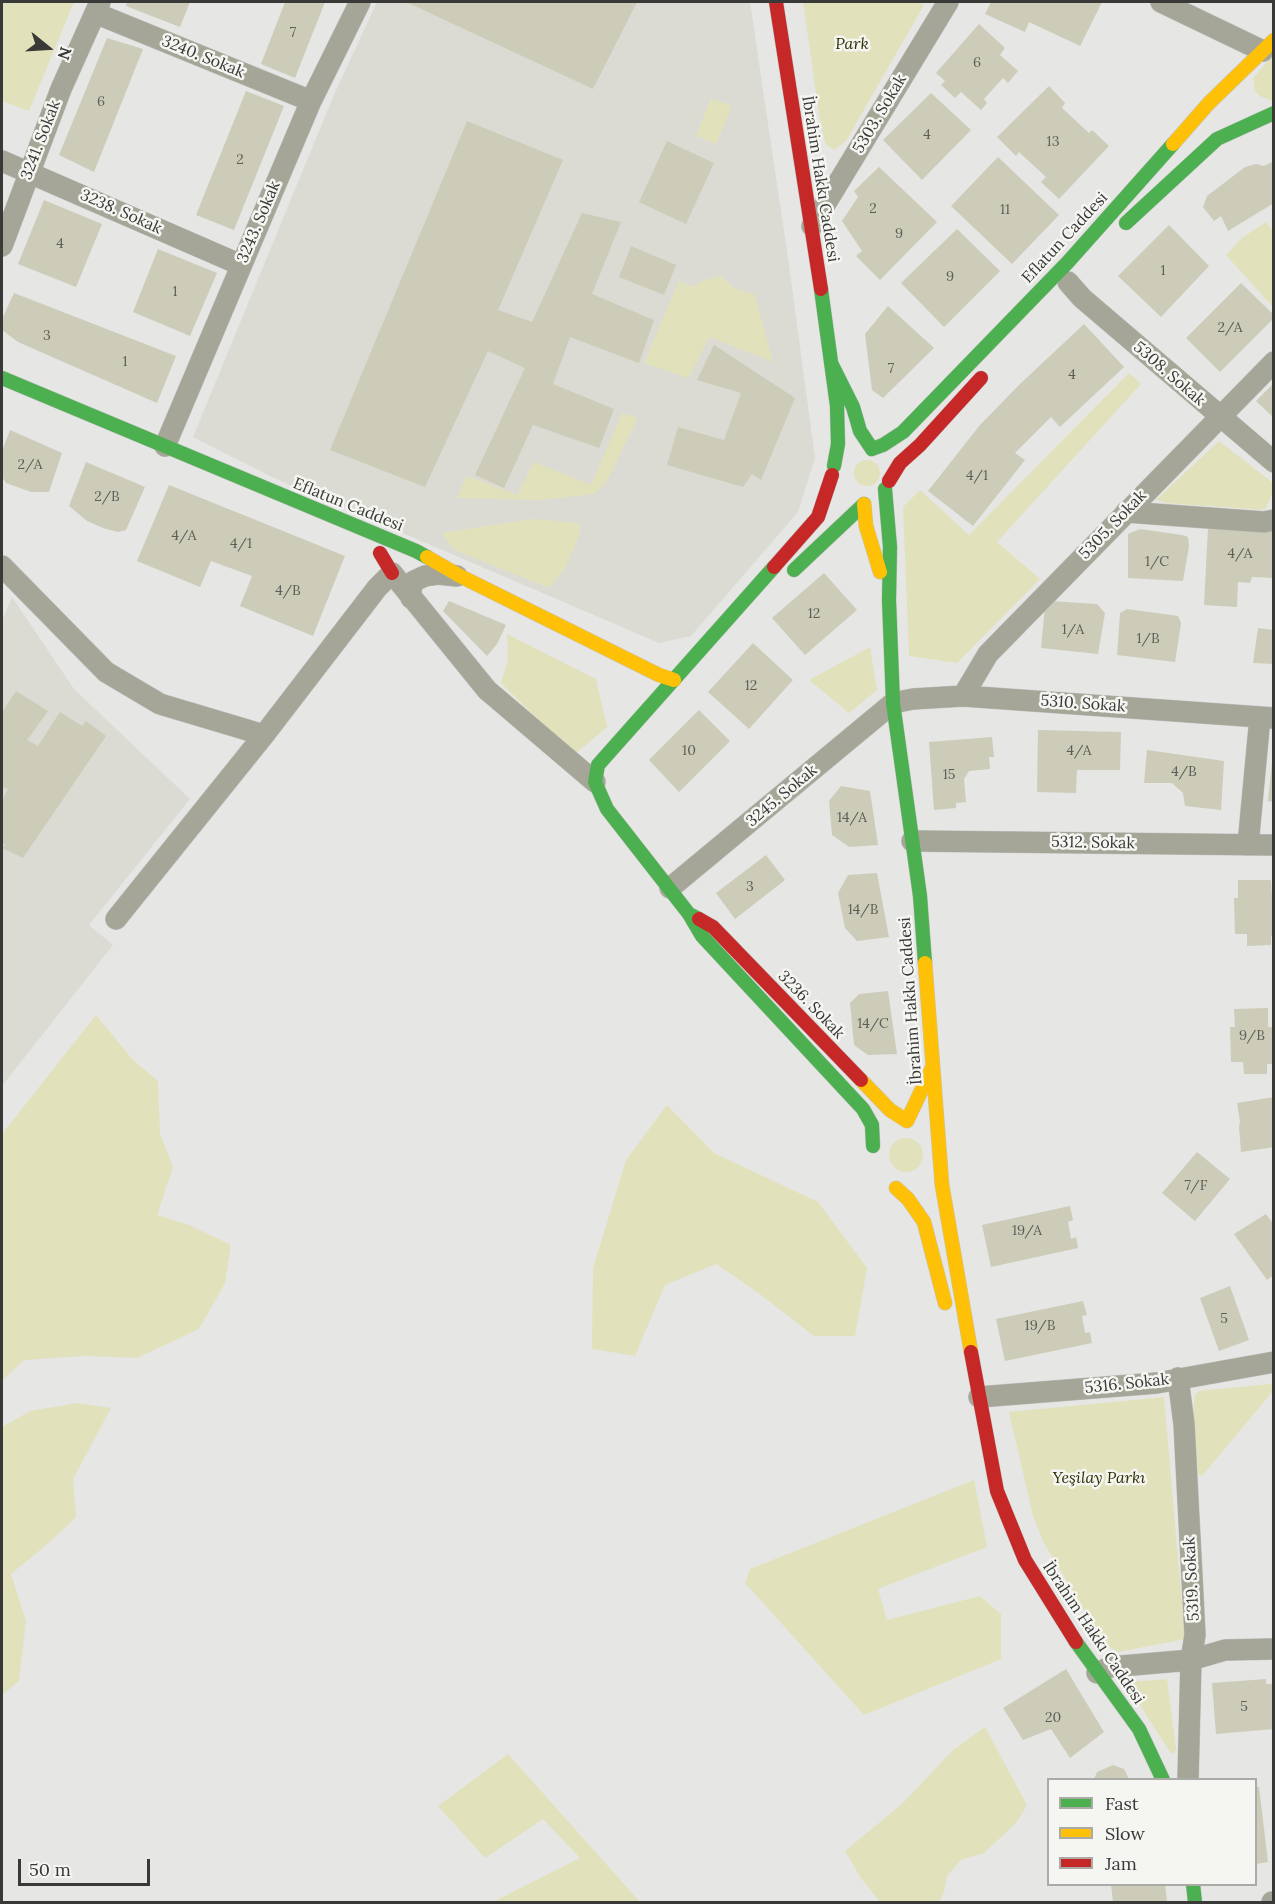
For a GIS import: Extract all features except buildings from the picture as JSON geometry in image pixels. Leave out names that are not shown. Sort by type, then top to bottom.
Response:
[{"type":"street","name":"3243. Sokak","points":[[165,446],[310,101],[360,2]]},
{"type":"street","name":"İbrahim Hakkı Caddesi","points":[[776,2],[795,132],[812,226],[837,406],[838,444],[833,470]]},
{"type":"street","name":"5303. Sokak","points":[[812,226],[948,2]]},
{"type":"street","points":[[1161,2],[1268,45]]},
{"type":"street","name":"3240. Sokak","points":[[98,7],[310,101]]},
{"type":"street","name":"3241. Sokak","points":[[2,246],[61,89],[98,7]]},
{"type":"street","name":"Eflatun Caddesi","points":[[872,449],[903,432],[1068,262],[1209,103],[1268,45]]},
{"type":"street","points":[[1242,70],[1239,84],[1242,93]]},
{"type":"street","points":[[1217,139],[1267,134],[1265,112]]},
{"type":"street","name":"Eflatun Caddesi","points":[[1116,233],[1217,139],[1265,112]]},
{"type":"street","name":"3238. Sokak","points":[[2,160],[241,265]]},
{"type":"street","name":"5308. Sokak","points":[[1068,282],[1082,298],[1274,462]]},
{"type":"street","name":"5305. Sokak","points":[[963,696],[988,654],[1274,362]]},
{"type":"street","points":[[831,363],[853,407],[860,431],[872,449],[886,462],[889,471],[887,485],[890,547],[889,600]]},
{"type":"street","points":[[786,578],[819,544],[864,504],[873,501],[887,485],[900,463],[920,445],[990,368]]},
{"type":"street","name":"Eflatun Caddesi","points":[[2,378],[416,551],[460,576],[659,675],[674,680]]},
{"type":"street","name":"Eflatun Caddesi","points":[[62,418],[155,454],[302,518]]},
{"type":"street","points":[[595,782],[598,765],[818,517],[833,470],[845,451],[854,447],[872,449]]},
{"type":"street","points":[[833,470],[842,496],[854,503],[864,504]]},
{"type":"street","points":[[864,504],[868,536],[889,600]]},
{"type":"street","points":[[1126,512],[1264,522],[1274,520]]},
{"type":"street","points":[[416,551],[394,556],[376,551],[411,598],[487,690],[595,782]]},
{"type":"street","points":[[2,566],[106,672],[160,704],[264,735]]},
{"type":"street","points":[[116,919],[264,735],[377,588],[392,573]]},
{"type":"street","points":[[411,598],[414,581],[425,576],[438,574],[460,576]]},
{"type":"street","name":"İbrahim Hakkı Caddesi","points":[[889,600],[893,703],[920,896],[942,1185],[997,1491],[1025,1560],[1097,1673],[1139,1729],[1163,1778]]},
{"type":"street","points":[[674,680],[712,654],[745,620]]},
{"type":"street","name":"5310. Sokak","points":[[893,703],[913,699],[963,696],[1267,717]]},
{"type":"street","name":"3245. Sokak","points":[[670,888],[893,703]]},
{"type":"street","points":[[1248,845],[1267,717]]},
{"type":"street","name":"3236. Sokak","points":[[595,782],[607,809],[670,888],[702,936],[863,1109],[872,1125],[873,1151],[878,1136],[886,1128],[896,1123],[917,1125]]},
{"type":"street","name":"5312. Sokak","points":[[912,842],[1274,845]]},
{"type":"street","name":"3236. Sokak","points":[[689,914],[713,927],[890,1110],[934,1137],[939,1147]]},
{"type":"street","points":[[917,1125],[933,1066]]},
{"type":"street","points":[[939,1147],[937,1167],[920,1185],[906,1189],[891,1185],[908,1199],[924,1222],[950,1321]]},
{"type":"street","name":"İbrahim Hakkı Caddesi","points":[[955,1343],[961,1365],[979,1397]]},
{"type":"street","name":"5316. Sokak","points":[[979,1397],[1157,1383],[1274,1362]]},
{"type":"street","name":"5319. Sokak","points":[[1178,1378],[1184,1424],[1195,1635],[1191,1660],[1188,1778]]},
{"type":"street","points":[[1097,1673],[1110,1667],[1191,1660],[1225,1650],[1274,1648]]},
{"type":"shaded area","points":[[377,2],[750,2],[815,458],[798,512],[691,636],[659,643],[272,477],[193,437],[333,97]]},
{"type":"shaded area","points":[[12,597],[74,689],[190,799],[89,925],[113,945],[2,1086],[2,621]]},
{"type":"green space","points":[[2,2],[74,2],[29,111],[2,101]]},
{"type":"green space","name":"Park","points":[[803,2],[917,2],[924,5],[846,141],[834,150],[826,145],[820,122]]},
{"type":"green space","points":[[1273,56],[1274,99],[1272,101],[1255,91],[1253,78]]},
{"type":"green space","points":[[711,98],[732,106],[716,144],[696,136]]},
{"type":"green space","points":[[1266,222],[1273,231],[1273,307],[1226,255],[1242,238]]},
{"type":"green space","points":[[721,276],[734,288],[755,295],[773,362],[710,337],[688,378],[644,363],[679,281],[693,287],[704,280]]},
{"type":"green space","points":[[1129,373],[1141,384],[997,542],[1040,579],[957,663],[909,656],[903,507],[920,490],[969,535]]},
{"type":"green space","points":[[622,413],[638,418],[607,481],[595,494],[539,500],[457,498],[467,476],[517,495],[534,462],[591,485]]},
{"type":"green space","points":[[1219,441],[1273,483],[1273,492],[1265,510],[1165,503],[1156,500]]},
{"type":"green space","points":[[867,460],[876,464],[880,473],[876,482],[867,486],[858,482],[854,473],[858,464]]},
{"type":"green space","points":[[532,519],[579,523],[580,533],[565,569],[549,588],[455,550],[441,533]]},
{"type":"green space","points":[[507,634],[596,679],[607,727],[574,755],[501,683],[508,660]]},
{"type":"green space","points":[[870,647],[877,690],[849,713],[809,680]]},
{"type":"green space","points":[[96,1015],[133,1060],[158,1081],[160,1134],[173,1167],[157,1215],[189,1225],[231,1245],[225,1283],[199,1329],[137,1358],[84,1356],[24,1360],[2,1381],[2,1134]]},
{"type":"green space","points":[[667,1105],[714,1153],[818,1202],[867,1268],[855,1336],[814,1336],[716,1264],[665,1285],[635,1356],[592,1349],[593,1268],[626,1160]]},
{"type":"green space","points":[[906,1138],[918,1143],[923,1155],[918,1167],[906,1172],[894,1167],[889,1155],[894,1143]]},
{"type":"green space","points":[[1271,1384],[1273,1391],[1202,1476],[1198,1474],[1193,1411],[1195,1395],[1199,1391]]},
{"type":"green space","name":"Yeşilay Parkı","points":[[1164,1397],[1185,1639],[1118,1652],[1105,1644],[1044,1543],[1033,1516],[1009,1412]]},
{"type":"green space","points":[[77,1403],[111,1408],[73,1479],[76,1517],[11,1574],[26,1621],[19,1681],[2,1695],[2,1427],[30,1411]]},
{"type":"green space","points":[[974,1480],[987,1547],[878,1589],[887,1620],[980,1596],[1001,1614],[1001,1659],[864,1715],[745,1583],[750,1569]]},
{"type":"green space","points":[[1167,1679],[1176,1749],[1174,1754],[1170,1752],[1127,1685],[1130,1682]]},
{"type":"green space","points":[[985,1727],[1027,1805],[1017,1822],[984,1853],[961,1860],[947,1876],[944,1892],[939,1902],[880,1902],[861,1878],[845,1851],[902,1804],[953,1750]]},
{"type":"green space","points":[[508,1754],[640,1902],[493,1902],[580,1858],[543,1819],[485,1858],[438,1806]]},
{"type":"traffic: fast","points":[[1126,223],[1217,139],[1274,113]]},
{"type":"traffic: fast","points":[[831,363],[853,407],[860,431],[872,449],[883,445],[903,432],[1068,262],[1173,144]]},
{"type":"traffic: fast","points":[[821,289],[837,406],[838,444],[834,466]]},
{"type":"traffic: fast","points":[[2,378],[427,557]]},
{"type":"traffic: fast","points":[[885,489],[890,547],[889,600],[893,703],[920,896],[925,963]]},
{"type":"traffic: fast","points":[[794,570],[864,504]]},
{"type":"traffic: fast","points":[[689,914],[607,809],[595,782],[598,765],[774,567]]},
{"type":"traffic: fast","points":[[699,919],[689,914],[702,936],[863,1109],[872,1125],[873,1146]]},
{"type":"traffic: fast","points":[[1076,1642],[1139,1729],[1162,1778]]},
{"type":"traffic: fast","points":[[1193,1886],[1195,1902]]},
{"type":"traffic: slow","points":[[1173,144],[1209,103],[1274,40]]},
{"type":"traffic: slow","points":[[864,504],[866,526],[880,572]]},
{"type":"traffic: slow","points":[[427,557],[460,576],[659,675],[674,680]]},
{"type":"traffic: slow","points":[[925,963],[942,1185],[971,1352]]},
{"type":"traffic: slow","points":[[861,1080],[890,1110],[907,1121],[932,1068]]},
{"type":"traffic: slow","points":[[896,1188],[908,1199],[924,1222],[945,1303]]},
{"type":"traffic: jam","points":[[776,2],[821,289]]},
{"type":"traffic: jam","points":[[889,481],[900,463],[920,445],[981,378]]},
{"type":"traffic: jam","points":[[774,567],[818,517],[832,475]]},
{"type":"traffic: jam","points":[[380,553],[392,573]]},
{"type":"traffic: jam","points":[[699,919],[713,927],[861,1080]]},
{"type":"traffic: jam","points":[[971,1352],[997,1491],[1025,1560],[1076,1642]]}]
